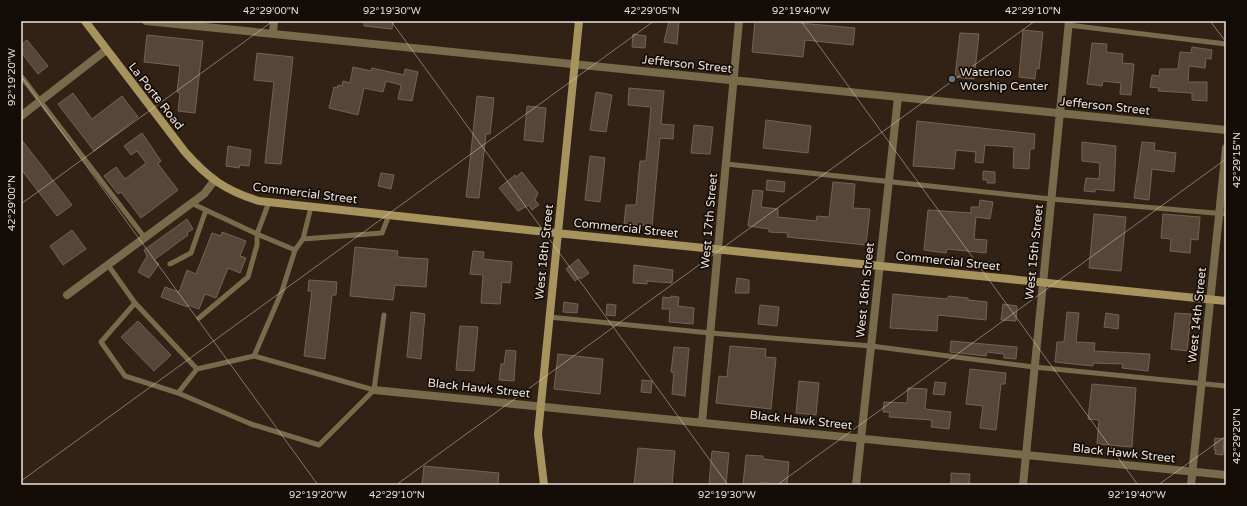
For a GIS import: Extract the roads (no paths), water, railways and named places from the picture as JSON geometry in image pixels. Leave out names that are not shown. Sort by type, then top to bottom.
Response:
[{"type":"street","name":"La Porte Road","points":[[85,21],[185,152],[214,181]]},
{"type":"street","name":"Jefferson Street","points":[[146,21],[1226,130]]},
{"type":"street","points":[[272,33],[274,21]]},
{"type":"street","name":"West 18th Street","points":[[544,485],[538,440],[579,21]]},
{"type":"street","name":"West 17th Street","points":[[702,422],[740,21]]},
{"type":"street","name":"West 15th Street","points":[[1023,485],[1069,23]]},
{"type":"street","points":[[21,116],[106,50]]},
{"type":"street","name":"West 16th Street","points":[[856,485],[898,97]]},
{"type":"street","name":"West 14th Street","points":[[1191,485],[1211,300],[1223,214],[1226,148]]},
{"type":"street","points":[[67,295],[204,194],[214,181]]},
{"type":"street","name":"Commercial Street","points":[[214,181],[240,195],[269,202],[718,250],[1226,301]]},
{"type":"street","name":"Black Hawk Street","points":[[374,390],[1226,475]]},
{"type":"lane","points":[[1069,23],[1226,44]]},
{"type":"lane","points":[[21,76],[145,238]]},
{"type":"lane","points":[[726,164],[1051,199],[1223,214]]},
{"type":"lane","points":[[199,318],[248,277],[257,245],[257,234],[269,202]]},
{"type":"lane","points":[[191,204],[295,250]]},
{"type":"lane","points":[[254,356],[282,290],[295,250],[303,239],[311,206]]},
{"type":"lane","points":[[170,264],[191,253],[206,210]]},
{"type":"lane","points":[[303,239],[382,233],[389,215]]},
{"type":"lane","points":[[108,265],[135,303],[197,369]]},
{"type":"lane","points":[[135,303],[101,342],[125,376],[178,393],[251,424],[319,445],[374,390],[384,314]]},
{"type":"lane","points":[[550,317],[710,333],[871,346],[1034,367],[1226,386]]},
{"type":"lane","points":[[178,393],[197,369],[254,356],[374,390]]},
{"type":"place","name":"Waterloo Worship Center","points":[[952,79]]}]
